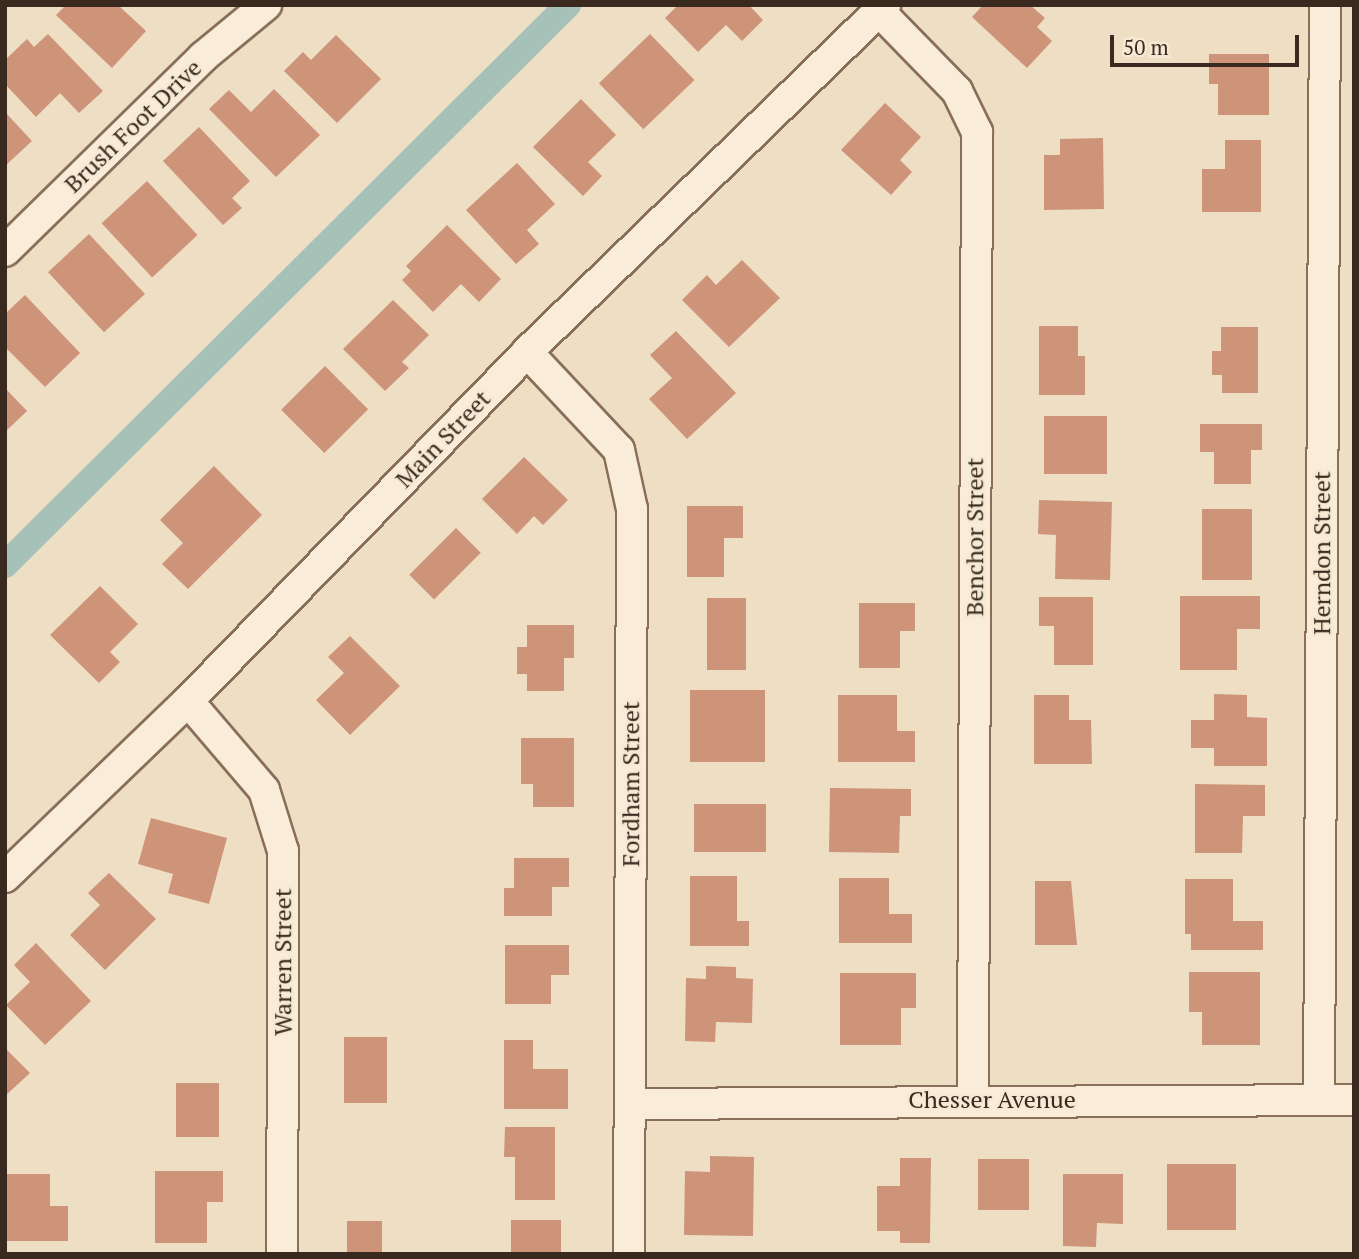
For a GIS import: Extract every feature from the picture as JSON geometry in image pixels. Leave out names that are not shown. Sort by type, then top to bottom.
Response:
[{"type":"street","name":"Brush Foot Drive","points":[[5,251],[202,57],[266,5]]},
{"type":"street","name":"Herndon Street","points":[[1319,1100],[1325,5]]},
{"type":"street","name":"Main Street","points":[[5,877],[188,701],[527,352],[882,8]]},
{"type":"street","name":"Benchor Street","points":[[882,8],[957,91],[977,132],[973,1099]]},
{"type":"street","name":"Fordham Street","points":[[527,352],[619,450],[632,509],[629,1254]]},
{"type":"street","name":"Warren Street","points":[[188,701],[264,790],[283,850],[282,1254]]},
{"type":"street","name":"Chesser Avenue","points":[[630,1104],[973,1099],[1354,1100]]},
{"type":"building","points":[[66,5],[118,5],[146,31],[112,68],[56,15]]},
{"type":"building","points":[[678,5],[749,5],[763,20],[742,41],[726,25],[698,52],[665,18]]},
{"type":"building","points":[[983,5],[1030,5],[1045,18],[1037,27],[1052,41],[1027,68],[972,17]]},
{"type":"building","points":[[48,34],[103,91],[79,113],[60,93],[36,117],[5,84],[5,60],[27,39],[34,47]]},
{"type":"building","points":[[650,34],[694,80],[643,129],[599,83]]},
{"type":"building","points":[[336,35],[381,79],[337,123],[284,71],[303,52],[311,60]]},
{"type":"building","points":[[1209,54],[1269,54],[1269,115],[1218,115],[1218,84],[1209,84]]},
{"type":"building","points":[[274,89],[320,135],[276,177],[209,109],[229,90],[251,112]]},
{"type":"building","points":[[581,99],[616,135],[588,162],[602,176],[583,196],[533,147]]},
{"type":"building","points":[[885,103],[921,137],[900,160],[912,172],[891,195],[841,150]]},
{"type":"building","points":[[5,112],[32,141],[5,166]]},
{"type":"building","points":[[199,127],[250,181],[232,198],[242,208],[223,225],[163,161]]},
{"type":"building","points":[[1103,138],[1104,209],[1044,210],[1044,155],[1060,155],[1060,139]]},
{"type":"building","points":[[1225,140],[1261,140],[1261,212],[1202,212],[1202,169],[1225,169]]},
{"type":"building","points":[[517,163],[555,204],[527,230],[539,244],[516,264],[466,210]]},
{"type":"building","points":[[147,181],[197,235],[152,277],[102,223]]},
{"type":"building","points":[[447,225],[501,279],[479,302],[461,284],[433,312],[402,280],[411,271],[406,266]]},
{"type":"building","points":[[89,234],[145,294],[104,332],[48,272]]},
{"type":"building","points":[[742,260],[780,298],[729,347],[682,300],[707,275],[716,285]]},
{"type":"building","points":[[25,295],[80,353],[45,387],[5,347],[5,314]]},
{"type":"building","points":[[393,300],[429,335],[402,362],[409,368],[385,391],[343,349]]},
{"type":"building","points":[[1039,326],[1078,326],[1078,356],[1085,356],[1085,395],[1039,395]]},
{"type":"building","points":[[1221,327],[1258,327],[1258,393],[1222,393],[1222,375],[1212,375],[1212,351],[1221,351]]},
{"type":"building","points":[[676,331],[736,393],[687,439],[649,399],[672,378],[650,355]]},
{"type":"building","points":[[325,366],[368,409],[324,453],[281,410]]},
{"type":"building","points":[[5,388],[27,411],[5,432]]},
{"type":"building","points":[[1044,416],[1107,416],[1107,474],[1044,474]]},
{"type":"building","points":[[1200,424],[1262,424],[1262,450],[1251,450],[1251,484],[1214,484],[1214,452],[1200,452]]},
{"type":"building","points":[[524,457],[568,500],[543,525],[534,516],[517,534],[482,499]]},
{"type":"building","points":[[214,466],[262,515],[188,589],[162,564],[183,543],[160,520]]},
{"type":"building","points":[[1039,500],[1112,502],[1110,580],[1055,579],[1056,535],[1038,534]]},
{"type":"building","points":[[687,506],[743,506],[743,538],[724,538],[724,577],[687,577]]},
{"type":"building","points":[[1202,509],[1252,509],[1252,580],[1202,580]]},
{"type":"building","points":[[456,528],[481,553],[434,599],[409,575]]},
{"type":"building","points":[[100,586],[138,624],[110,652],[120,662],[99,683],[50,635]]},
{"type":"building","points":[[1180,596],[1260,596],[1260,629],[1237,629],[1237,670],[1180,670]]},
{"type":"building","points":[[1039,597],[1093,597],[1093,665],[1054,665],[1054,626],[1039,626]]},
{"type":"building","points":[[707,598],[746,598],[746,670],[707,670]]},
{"type":"building","points":[[859,603],[915,603],[915,631],[900,631],[900,668],[859,668]]},
{"type":"building","points":[[527,625],[574,625],[574,658],[564,658],[564,691],[527,691],[527,674],[517,674],[517,647],[527,647]]},
{"type":"building","points":[[350,636],[400,686],[350,735],[316,700],[344,673],[328,657]]},
{"type":"building","points":[[690,690],[765,690],[765,762],[690,762]]},
{"type":"building","points":[[1214,694],[1247,695],[1247,717],[1267,718],[1267,766],[1214,766],[1214,748],[1191,748],[1191,720],[1214,720]]},
{"type":"building","points":[[838,695],[897,695],[897,731],[915,731],[915,762],[838,762]]},
{"type":"building","points":[[1034,695],[1069,695],[1069,720],[1091,720],[1092,764],[1034,764]]},
{"type":"building","points":[[521,738],[574,738],[574,807],[533,807],[533,784],[521,784]]},
{"type":"building","points":[[1195,784],[1265,785],[1265,816],[1243,816],[1242,853],[1195,853]]},
{"type":"building","points":[[830,788],[911,789],[911,816],[900,816],[899,853],[829,852]]},
{"type":"building","points":[[694,804],[766,804],[766,852],[694,852]]},
{"type":"building","points":[[151,818],[227,838],[209,904],[168,893],[173,874],[138,864]]},
{"type":"building","points":[[514,858],[569,858],[569,887],[552,887],[552,916],[504,916],[504,888],[514,888]]},
{"type":"building","points":[[109,873],[156,919],[105,970],[70,935],[100,905],[88,893]]},
{"type":"building","points":[[690,876],[737,876],[737,921],[749,921],[749,946],[690,946]]},
{"type":"building","points":[[839,878],[889,878],[889,914],[912,914],[912,943],[839,943]]},
{"type":"building","points":[[1185,879],[1233,879],[1233,921],[1263,921],[1263,950],[1191,950],[1191,934],[1185,934]]},
{"type":"building","points":[[1035,881],[1071,881],[1077,945],[1035,945]]},
{"type":"building","points":[[36,943],[91,1001],[45,1045],[6,1005],[30,982],[14,965]]},
{"type":"building","points":[[505,945],[569,945],[569,975],[551,975],[551,1004],[505,1004]]},
{"type":"building","points":[[706,966],[736,967],[736,978],[753,979],[752,1023],[716,1022],[715,1042],[685,1041],[686,978],[706,979]]},
{"type":"building","points":[[1189,972],[1260,972],[1260,1045],[1202,1045],[1202,1012],[1189,1012]]},
{"type":"building","points":[[840,973],[916,973],[916,1008],[901,1008],[901,1045],[840,1045]]},
{"type":"building","points":[[344,1037],[387,1037],[387,1103],[344,1103]]},
{"type":"building","points":[[504,1040],[533,1040],[533,1069],[568,1069],[568,1109],[504,1109]]},
{"type":"building","points":[[5,1048],[30,1073],[5,1096]]},
{"type":"building","points":[[176,1083],[219,1083],[219,1137],[176,1137]]},
{"type":"building","points":[[505,1127],[555,1127],[555,1200],[515,1200],[515,1157],[504,1157]]},
{"type":"building","points":[[710,1156],[754,1157],[753,1236],[684,1235],[685,1171],[710,1172]]},
{"type":"building","points":[[900,1158],[931,1158],[930,1243],[900,1243],[900,1231],[877,1231],[877,1186],[900,1186]]},
{"type":"building","points":[[978,1159],[1029,1159],[1029,1210],[978,1210]]},
{"type":"building","points":[[1167,1164],[1236,1164],[1236,1230],[1167,1230]]},
{"type":"building","points":[[155,1171],[223,1171],[223,1202],[207,1202],[207,1243],[155,1243]]},
{"type":"building","points":[[5,1174],[50,1174],[50,1206],[68,1206],[68,1241],[5,1241]]},
{"type":"building","points":[[1063,1174],[1123,1174],[1123,1224],[1097,1223],[1096,1247],[1063,1246]]},
{"type":"building","points":[[511,1220],[561,1220],[561,1254],[511,1254]]},
{"type":"building","points":[[347,1221],[382,1221],[382,1254],[347,1254]]},
{"type":"waterway","points":[[5,565],[568,5]]}]
